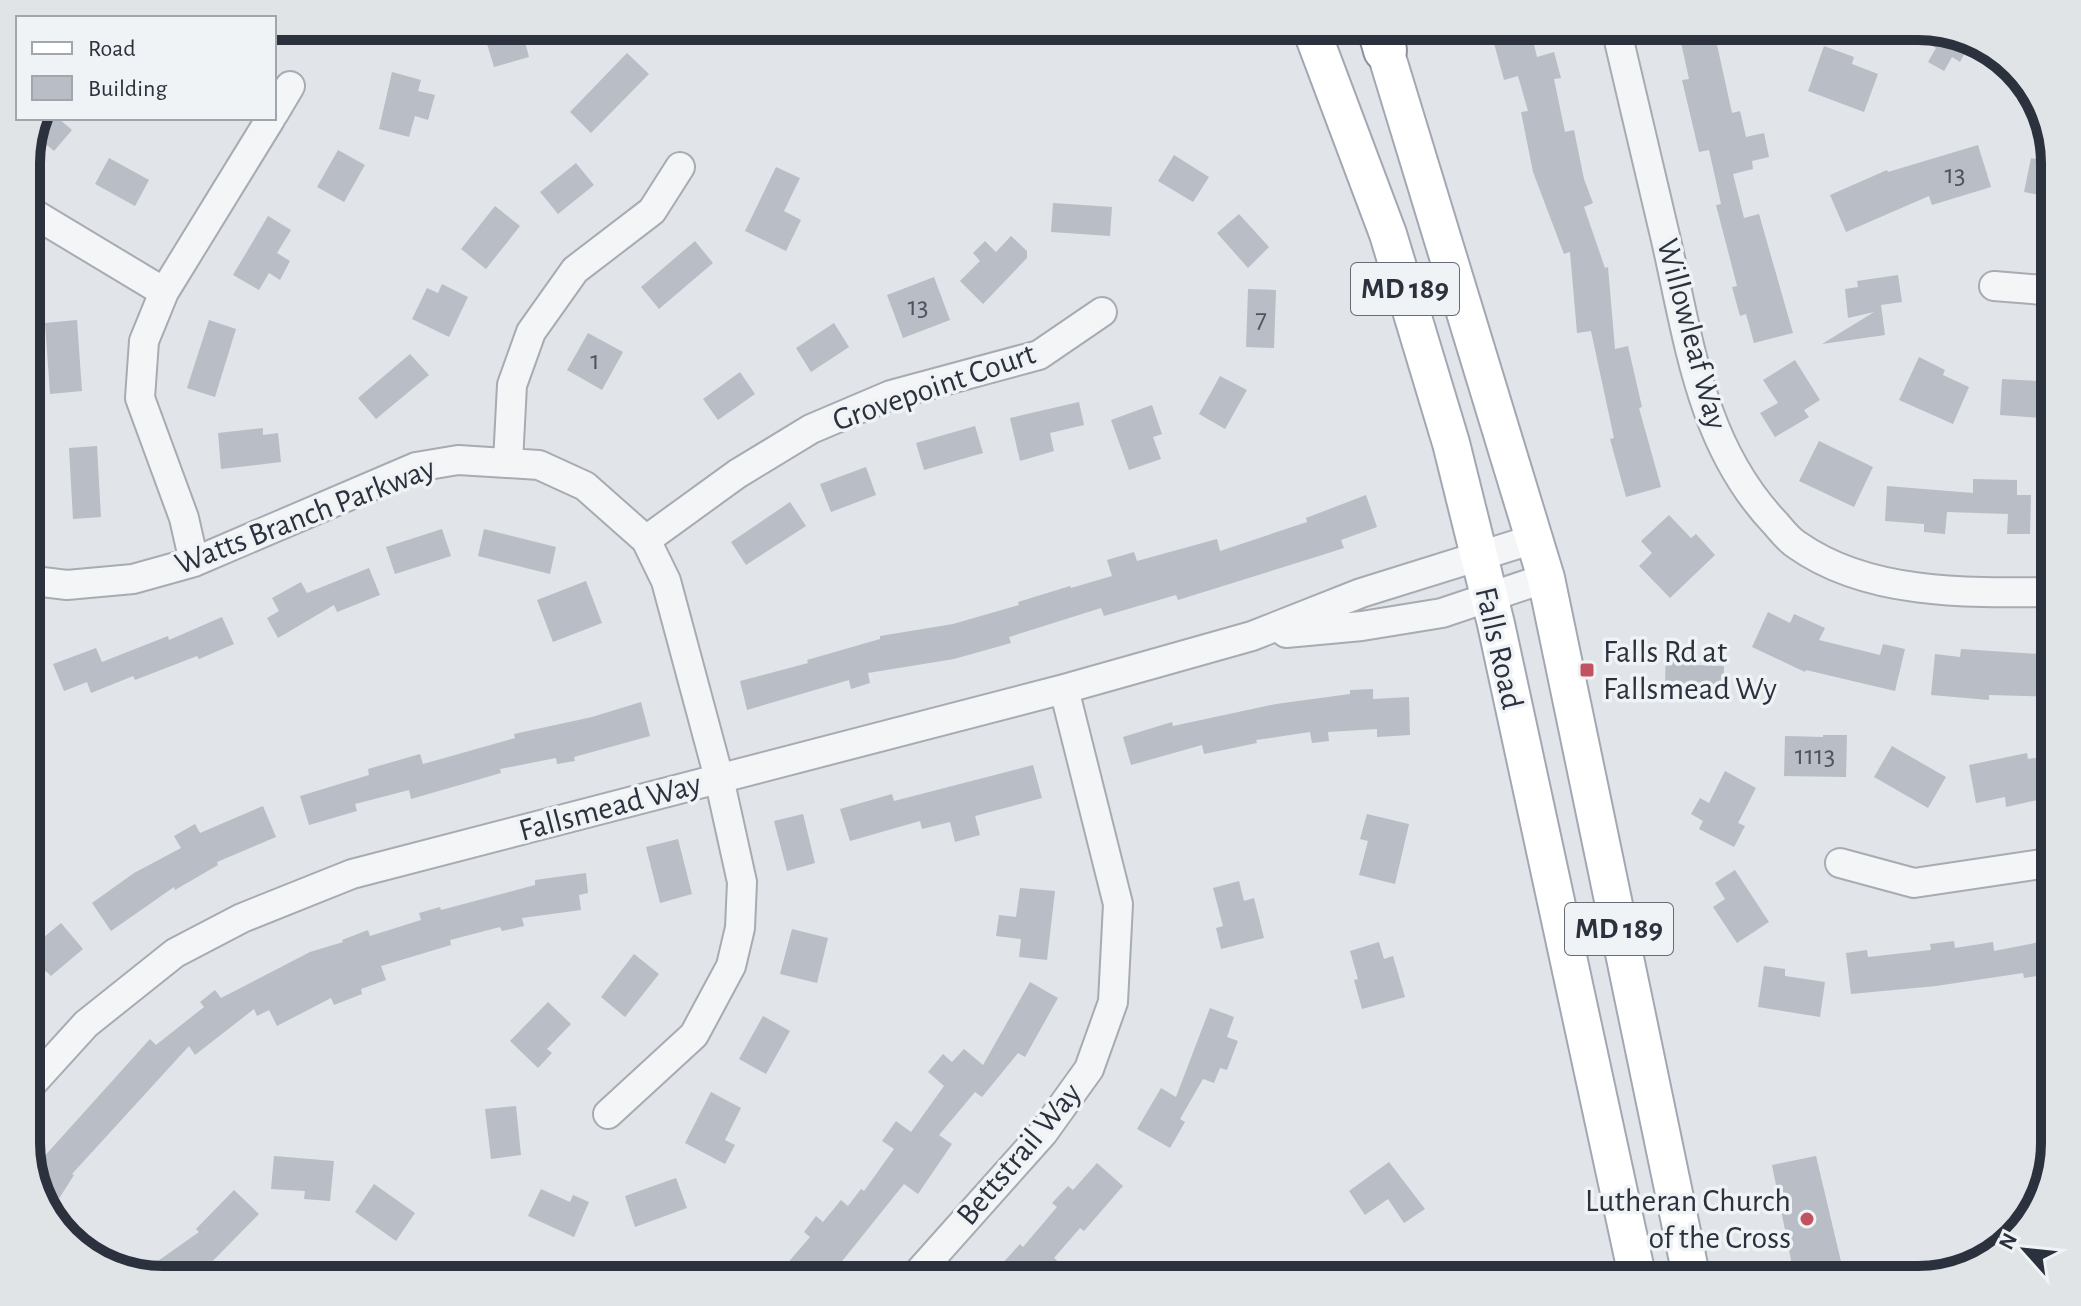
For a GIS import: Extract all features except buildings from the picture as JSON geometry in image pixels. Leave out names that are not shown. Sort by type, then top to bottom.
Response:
[{"type":"main road","name":"Falls Road","points":[[1315,40],[1388,234],[1451,443],[1490,598],[1635,1266]]},
{"type":"main road","name":"Falls Road","points":[[1381,40],[1546,578],[1689,1266]]},
{"type":"street","name":"Willowleaf Way","points":[[1619,40],[1701,392],[1725,455],[1753,500],[1796,545],[1847,571],[1894,585],[1980,593],[2041,592]]},
{"type":"street","points":[[276,110],[290,86]]},
{"type":"street","points":[[194,562],[184,518],[140,398],[144,341],[164,292],[270,120]]},
{"type":"street","points":[[508,462],[512,385],[531,332],[575,270],[652,211],[680,167]]},
{"type":"street","points":[[40,217],[164,292]]},
{"type":"street","points":[[1994,286],[2041,290]]},
{"type":"street","name":"Grovepoint Court","points":[[646,540],[737,474],[811,429],[891,395],[1039,355],[1102,312]]},
{"type":"street","name":"Watts Branch Parkway","points":[[40,582],[67,585],[133,579],[194,562],[416,467],[458,460],[539,465],[585,486],[646,540],[666,581],[719,778],[742,882],[740,928],[731,966],[694,1035],[608,1114]]},
{"type":"street","name":"Fallsmead Way","points":[[40,1075],[86,1024],[175,953],[242,918],[352,874],[1064,689],[1252,636],[1361,593],[1534,539]]},
{"type":"street","name":"Fallsmead Way","points":[[1252,636],[1389,622],[1455,610],[1546,578]]},
{"type":"street","name":"Bettstrail Way","points":[[924,1266],[1043,1133],[1089,1069],[1113,1002],[1118,904],[1064,689]]},
{"type":"street","points":[[1840,863],[1914,883],[2041,864]]},
{"type":"place","name":"Falls Rd at Fallsmead Wy","points":[[1587,670]]},
{"type":"place","name":"Lutheran Church of the Cross","points":[[1807,1219]]}]
